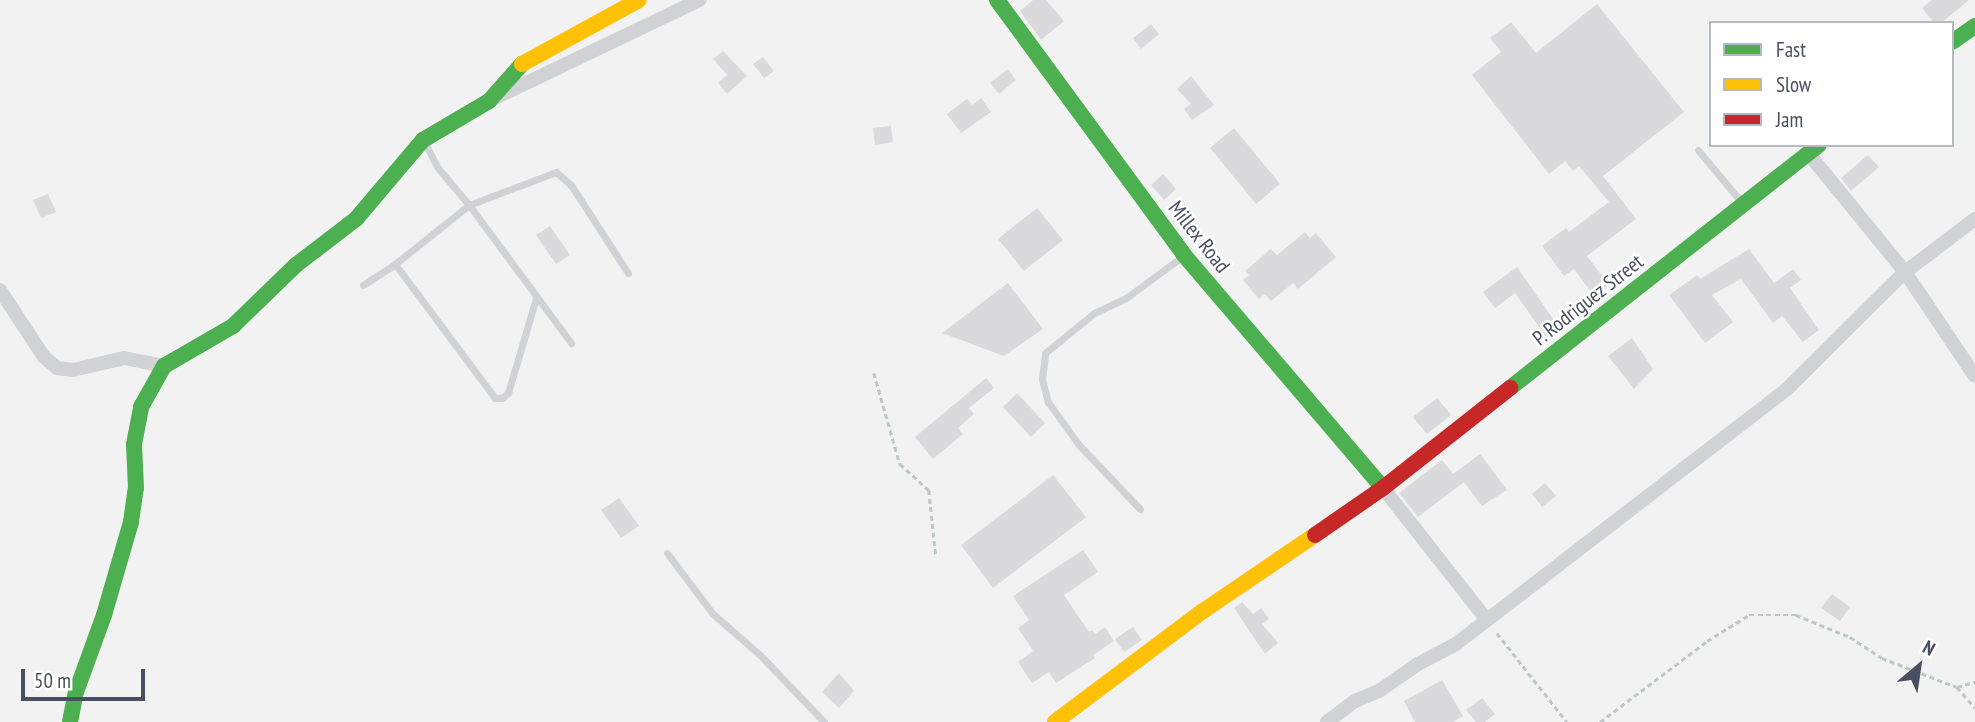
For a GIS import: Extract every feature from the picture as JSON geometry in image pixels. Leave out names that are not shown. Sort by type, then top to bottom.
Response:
[{"type":"street","points":[[489,101],[519,65],[639,0]]},
{"type":"street","points":[[70,722],[76,692],[104,615],[131,522],[136,488],[134,444],[141,407],[164,366],[233,326],[296,265],[356,219],[423,139],[489,101],[700,0]]},
{"type":"street","name":"Millex Road","points":[[997,0],[1184,255],[1383,488]]},
{"type":"street","points":[[1954,41],[1975,26]]},
{"type":"street","points":[[1814,149],[1905,272],[1975,376]]},
{"type":"street","name":"P. Rodriguez Street","points":[[1055,722],[1203,611],[1383,488],[1814,149]]},
{"type":"street","points":[[1327,722],[1355,701],[1380,691],[1418,664],[1456,644],[1787,389],[1905,272],[1975,219]]},
{"type":"street","points":[[0,290],[44,356],[57,368],[73,370],[124,358],[164,366]]},
{"type":"street","points":[[1383,488],[1486,619]]},
{"type":"lane","points":[[423,139],[438,168],[469,205],[571,342]]},
{"type":"lane","points":[[1698,150],[1743,205]]},
{"type":"lane","points":[[363,285],[395,264],[469,205],[556,172],[571,185],[628,273]]},
{"type":"lane","points":[[1140,509],[1079,445],[1048,402],[1042,379],[1045,353],[1094,313],[1126,298],[1184,255]]},
{"type":"lane","points":[[395,264],[495,398],[502,398],[508,393],[536,298]]},
{"type":"lane","points":[[667,553],[712,613],[760,655],[824,722]]},
{"type":"path","points":[[874,373],[900,464],[929,490],[936,557]]},
{"type":"path","points":[[1600,722],[1707,641],[1749,615],[1796,615],[1850,637],[1882,658],[1957,687],[1975,708]]},
{"type":"path","points":[[1486,619],[1567,722]]},
{"type":"path","points":[[1957,687],[1975,682]]},
{"type":"building","points":[[1033,0],[1046,0],[1064,21],[1041,40],[1020,11]]},
{"type":"building","points":[[1932,0],[1969,0],[1943,21],[1932,21],[1922,8]]},
{"type":"building","points":[[1597,4],[1684,112],[1603,176],[1636,219],[1587,256],[1609,285],[1594,296],[1574,269],[1564,276],[1542,246],[1566,228],[1569,232],[1609,202],[1579,166],[1573,171],[1565,161],[1549,174],[1472,75],[1501,52],[1490,38],[1511,22],[1536,53]]},
{"type":"building","points":[[1151,24],[1159,34],[1141,49],[1133,38]]},
{"type":"building","points":[[723,51],[747,76],[727,94],[718,83],[727,75],[713,59]]},
{"type":"building","points":[[763,57],[774,71],[764,78],[753,64]]},
{"type":"building","points":[[1008,69],[1016,80],[999,94],[990,83]]},
{"type":"building","points":[[1191,76],[1214,105],[1192,120],[1184,109],[1191,104],[1177,89]]},
{"type":"building","points":[[981,98],[991,112],[961,133],[947,114],[967,99],[972,105]]},
{"type":"building","points":[[891,126],[893,142],[875,145],[873,128]]},
{"type":"building","points":[[1234,128],[1280,184],[1256,204],[1210,148]]},
{"type":"building","points":[[1868,155],[1879,167],[1851,191],[1841,178]]},
{"type":"building","points":[[1163,174],[1176,189],[1164,200],[1151,185]]},
{"type":"building","points":[[48,194],[56,212],[41,218],[33,200]]},
{"type":"building","points":[[1037,208],[1063,240],[1024,271],[998,239]]},
{"type":"building","points":[[550,226],[570,255],[556,264],[536,235]]},
{"type":"building","points":[[1305,232],[1310,238],[1316,233],[1336,257],[1298,289],[1293,283],[1271,301],[1265,294],[1259,299],[1243,280],[1249,275],[1245,271],[1271,249],[1277,255]]},
{"type":"building","points":[[1749,249],[1774,283],[1793,269],[1801,280],[1790,288],[1819,330],[1803,342],[1782,316],[1773,323],[1741,279],[1712,295],[1733,322],[1705,343],[1669,295],[1697,275],[1700,279]]},
{"type":"building","points":[[1517,267],[1560,329],[1547,338],[1515,293],[1495,308],[1483,292]]},
{"type":"building","points":[[1008,283],[1043,329],[1004,356],[942,333]]},
{"type":"building","points":[[1632,338],[1653,369],[1634,389],[1608,356]]},
{"type":"building","points":[[986,378],[994,388],[969,408],[974,414],[958,428],[963,434],[933,459],[915,437]]},
{"type":"building","points":[[1017,393],[1045,423],[1031,437],[1003,407]]},
{"type":"building","points":[[1437,398],[1451,415],[1427,434],[1413,417]]},
{"type":"building","points":[[1480,454],[1507,490],[1482,506],[1464,482],[1418,517],[1399,493],[1442,460],[1453,474]]},
{"type":"building","points":[[1053,475],[1086,517],[993,588],[961,545]]},
{"type":"building","points":[[1545,483],[1556,496],[1542,507],[1532,494]]},
{"type":"building","points":[[619,498],[639,526],[621,538],[601,510]]},
{"type":"building","points":[[1083,550],[1098,572],[1064,595],[1089,632],[1092,630],[1095,634],[1105,627],[1114,641],[1093,655],[1095,658],[1056,683],[1049,672],[1032,683],[1018,662],[1033,651],[1018,628],[1029,620],[1013,596]]},
{"type":"building","points":[[1832,594],[1850,607],[1840,621],[1821,608]]},
{"type":"building","points":[[1242,602],[1253,614],[1261,608],[1269,619],[1262,624],[1278,643],[1265,654],[1234,608]]},
{"type":"building","points":[[1133,627],[1142,640],[1124,652],[1115,639]]},
{"type":"building","points":[[839,673],[854,691],[839,708],[822,692]]},
{"type":"building","points":[[1442,680],[1463,716],[1453,722],[1415,722],[1404,701]]},
{"type":"building","points":[[1482,698],[1495,714],[1485,722],[1476,722],[1466,710]]},
{"type":"traffic: fast","points":[[997,0],[1184,255],[1383,488]]},
{"type":"traffic: fast","points":[[1954,41],[1975,26]]},
{"type":"traffic: fast","points":[[70,722],[76,692],[104,615],[131,522],[136,488],[134,444],[141,407],[164,366],[233,326],[296,265],[356,219],[423,140],[489,101],[522,64]]},
{"type":"traffic: fast","points":[[1510,388],[1816,147]]},
{"type":"traffic: slow","points":[[522,64],[639,0]]},
{"type":"traffic: slow","points":[[1055,722],[1203,611],[1315,535]]},
{"type":"traffic: jam","points":[[1315,535],[1383,488],[1510,388]]}]
